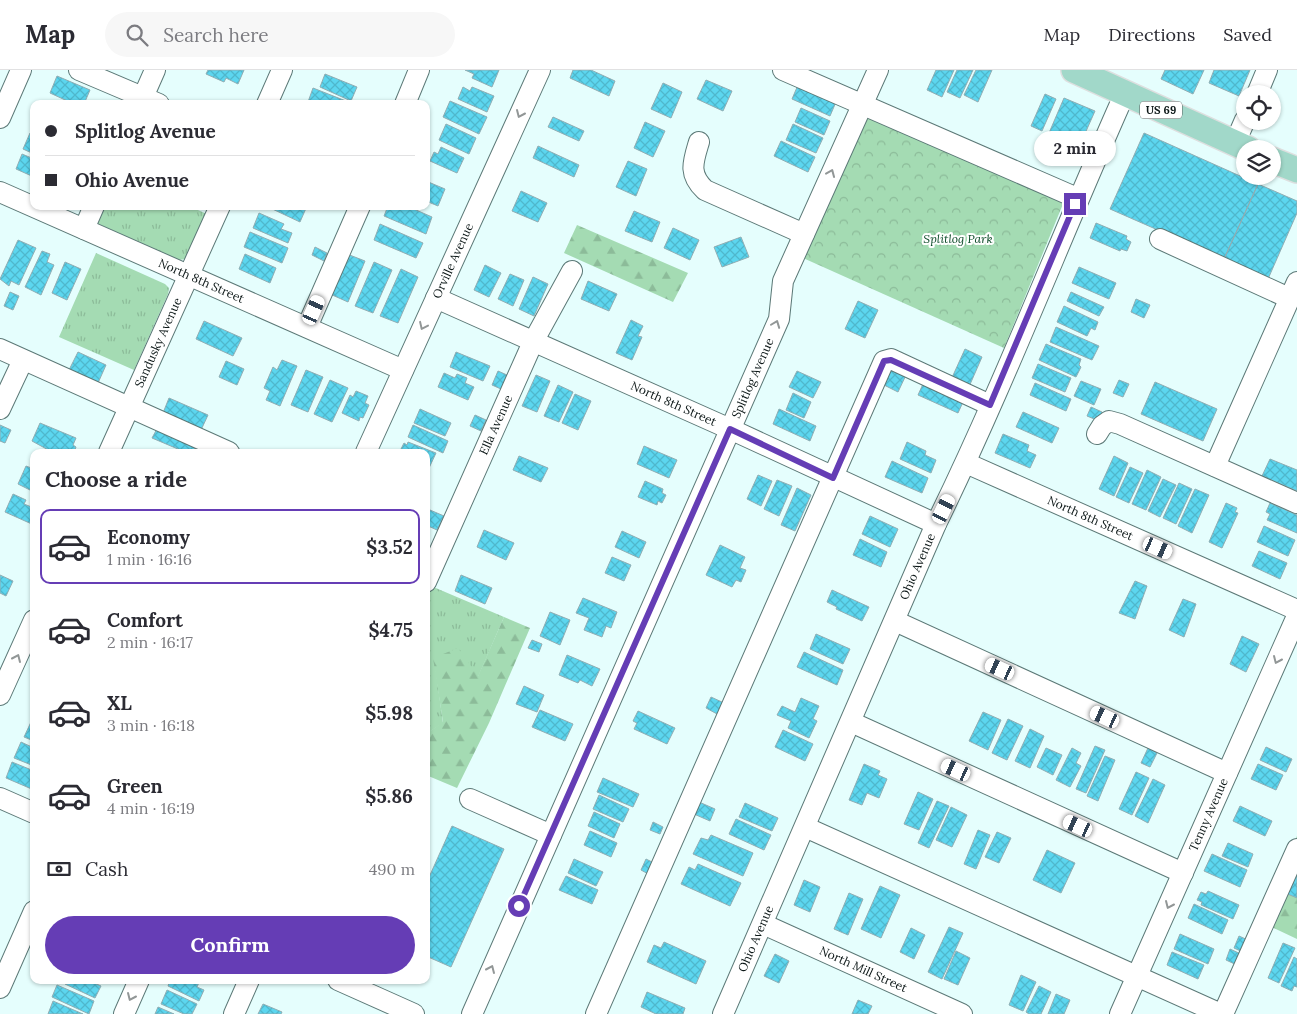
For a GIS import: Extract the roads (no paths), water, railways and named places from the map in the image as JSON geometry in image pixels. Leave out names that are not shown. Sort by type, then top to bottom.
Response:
[{"type":"main road","name":"US 69","points":[[1074,70],[1236,143]]},
{"type":"main road","points":[[1281,164],[1297,170]]},
{"type":"street","points":[[0,118],[21,70]]},
{"type":"street","points":[[79,70],[145,100]]},
{"type":"street","points":[[147,100],[155,70]]},
{"type":"street","points":[[269,100],[282,70]]},
{"type":"street","points":[[407,100],[420,70]]},
{"type":"street","name":"Orville Avenue","points":[[367,449],[540,70]]},
{"type":"street","points":[[783,70],[1078,198]]},
{"type":"street","name":"Splitlog Avenue","points":[[472,1014],[778,319],[783,281],[878,70]]},
{"type":"street","points":[[1261,85],[1268,70]]},
{"type":"street","name":"Ohio Avenue","points":[[723,1014],[936,524],[966,463],[1078,198],[1125,93]]},
{"type":"street","points":[[699,142],[693,170],[696,182],[705,190],[804,234]]},
{"type":"street","name":"North 8th Street","points":[[0,192],[30,205]]},
{"type":"street","name":"North 8th Street","points":[[41,210],[403,370]]},
{"type":"street","points":[[84,229],[92,210]]},
{"type":"street","name":"Sandusky Avenue","points":[[110,449],[218,210]]},
{"type":"street","points":[[307,327],[358,210]]},
{"type":"street","points":[[1160,239],[1293,290],[1215,466]]},
{"type":"street","name":"Ella Avenue","points":[[430,573],[533,342],[572,271]]},
{"type":"street","name":"North 8th Street","points":[[436,298],[730,429],[936,524]]},
{"type":"street","points":[[0,349],[222,449]]},
{"type":"street","points":[[0,410],[23,360]]},
{"type":"street","points":[[596,1014],[884,361],[891,360],[990,405]]},
{"type":"street","points":[[1098,434],[1102,426],[1109,421],[1297,503]]},
{"type":"street","name":"North 8th Street","points":[[966,463],[1297,610]]},
{"type":"street","name":"Tenny Avenue","points":[[1120,1014],[1297,616]]},
{"type":"street","points":[[895,621],[1227,773]]},
{"type":"street","points":[[0,695],[30,629]]},
{"type":"street","points":[[851,722],[1183,874]]},
{"type":"street","points":[[0,798],[30,811]]},
{"type":"street","points":[[470,799],[551,834]]},
{"type":"street","points":[[805,827],[1222,1014],[1297,849]]},
{"type":"street","points":[[0,988],[30,921]]},
{"type":"street","name":"North Mill Street","points":[[763,924],[962,1014]]},
{"type":"street","points":[[124,1014],[137,984]]},
{"type":"street","points":[[234,1014],[247,984]]},
{"type":"street","points":[[347,984],[414,1014]]},
{"type":"park label","name":"Splitlog Park","points":[[958,239]]}]
